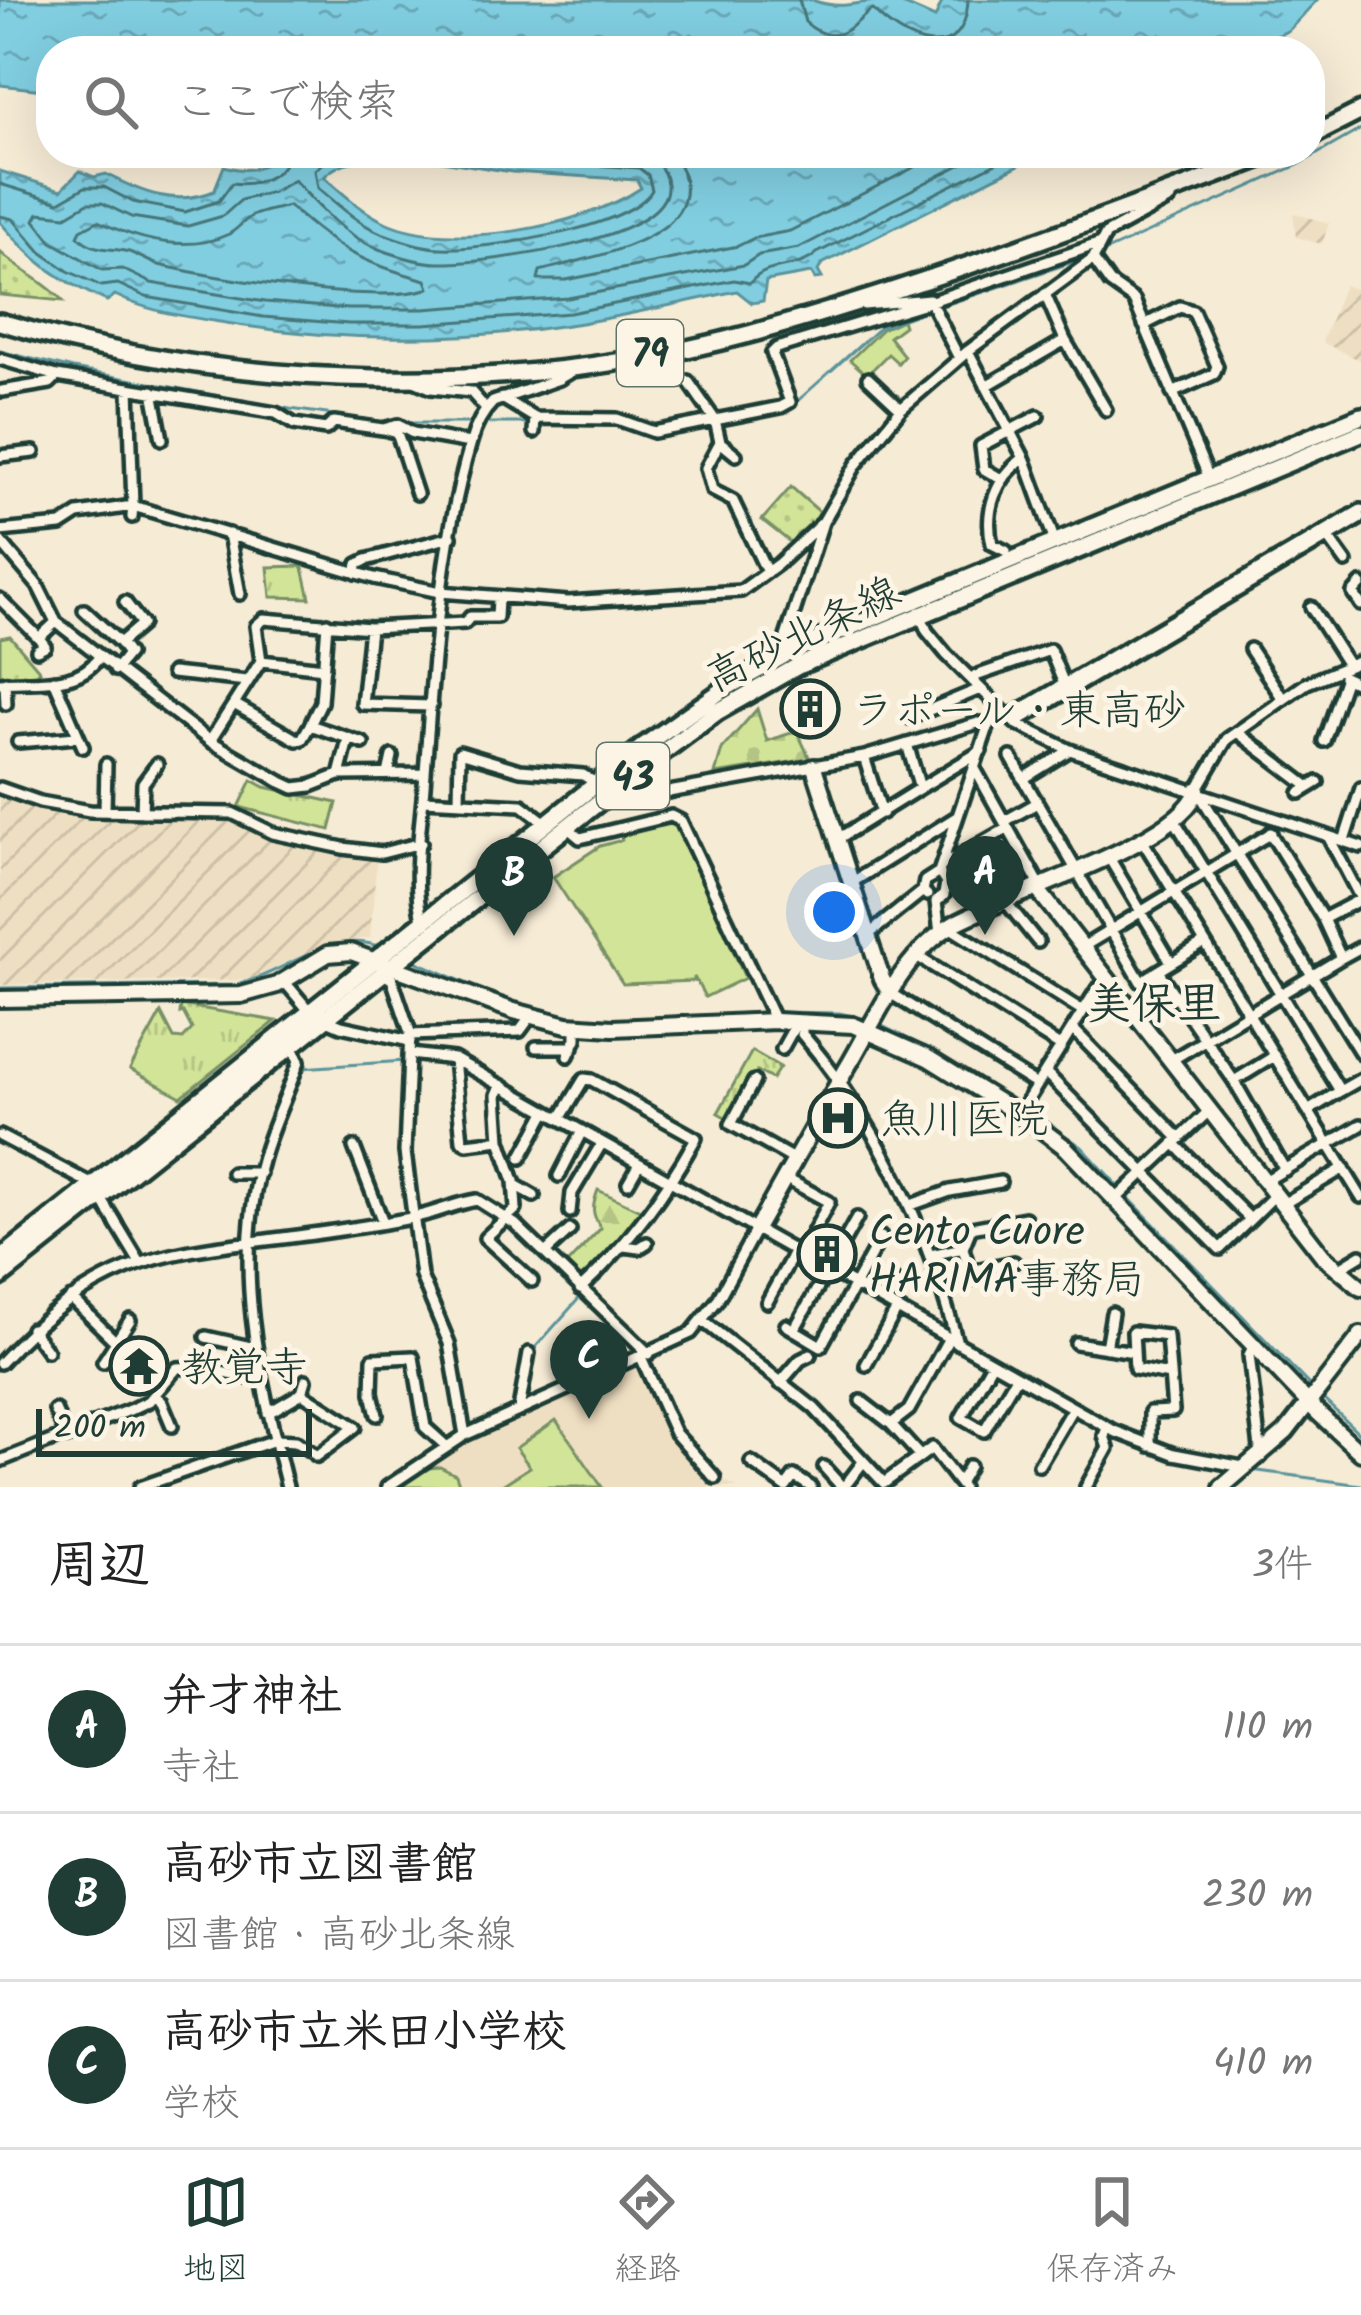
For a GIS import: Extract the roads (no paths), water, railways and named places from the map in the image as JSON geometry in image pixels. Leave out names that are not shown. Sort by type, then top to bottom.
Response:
[{"type":"main road","points":[[1325,129],[1361,111]]},
{"type":"main road","name":"79","points":[[6,326],[235,367],[408,378],[579,367],[745,335],[855,302],[996,257],[1235,168]]},
{"type":"main road","name":"高砂北条線","points":[[1058,550],[1209,478],[1361,416]]},
{"type":"main road","name":"高砂北条線","points":[[0,1259],[328,1020],[546,823],[606,788],[795,659],[1058,550],[1361,433]]},
{"type":"main road","name":"高砂北条線","points":[[428,930],[568,829],[606,788]]},
{"type":"main road","name":"高砂北条線","points":[[0,1277],[311,1012],[384,966]]},
{"type":"street","points":[[795,659],[786,637],[823,522],[856,465],[901,409],[963,355],[1094,260],[1106,234],[1219,174]]},
{"type":"street","points":[[502,398],[534,424],[617,419],[654,432],[781,407],[790,402],[772,353],[777,348],[1098,244]]},
{"type":"street","points":[[1094,260],[1110,284],[1134,300],[1209,478]]},
{"type":"street","points":[[1045,294],[1065,340],[1106,410]]},
{"type":"street","points":[[855,302],[933,301]]},
{"type":"street","points":[[933,301],[1011,431],[1058,550]]},
{"type":"street","points":[[1144,325],[1180,307],[1193,311],[1216,366],[1214,374],[1172,393]]},
{"type":"street","points":[[986,386],[1065,340]]},
{"type":"street","points":[[0,359],[57,376],[276,413],[294,424],[326,429],[334,422],[470,443]]},
{"type":"street","points":[[428,930],[418,902],[440,592],[470,443],[480,419],[502,398],[559,380],[579,367]]},
{"type":"street","points":[[2,391],[50,383],[57,376]]},
{"type":"street","points":[[408,378],[431,388],[471,392],[480,419]]},
{"type":"street","points":[[868,378],[901,409]]},
{"type":"street","points":[[688,380],[716,421],[720,442],[706,467],[712,490],[733,501],[766,572]]},
{"type":"street","points":[[129,388],[132,511]]},
{"type":"street","points":[[153,392],[162,439]]},
{"type":"street","points":[[1001,479],[984,470],[981,446],[1038,416]]},
{"type":"street","points":[[383,429],[398,425],[413,433]]},
{"type":"street","points":[[397,433],[417,494]]},
{"type":"street","points":[[720,442],[736,455]]},
{"type":"street","points":[[0,456],[34,452]]},
{"type":"street","points":[[1006,551],[993,546],[991,506],[1001,479],[1024,458]]},
{"type":"street","points":[[0,531],[61,525],[78,514],[132,511],[440,592],[588,602],[735,592],[766,572],[823,522]]},
{"type":"street","points":[[68,520],[68,540]]},
{"type":"street","points":[[459,801],[460,752],[520,770],[583,775],[635,798],[864,757],[989,724],[1095,670],[1359,520]]},
{"type":"street","points":[[1167,628],[1359,520]]},
{"type":"street","points":[[229,534],[240,594]]},
{"type":"street","points":[[356,573],[358,564],[366,560],[451,537]]},
{"type":"street","points":[[1328,537],[1346,562]]},
{"type":"street","points":[[0,541],[38,586],[56,622],[210,742],[294,788],[339,775],[425,774]]},
{"type":"street","points":[[1361,584],[1353,593],[1361,605]]},
{"type":"street","points":[[210,742],[261,661],[256,626],[264,619],[370,628],[465,623],[470,617],[493,619],[498,599]]},
{"type":"street","points":[[120,643],[142,625],[125,602]]},
{"type":"street","points":[[7,603],[38,644],[56,622]]},
{"type":"street","points":[[917,607],[927,631],[1008,717],[1070,750],[1361,847]]},
{"type":"street","points":[[1311,607],[1343,666],[1345,680],[1324,741]]},
{"type":"street","points":[[84,610],[128,654],[116,670]]},
{"type":"street","points":[[233,704],[302,739],[322,702],[327,623]]},
{"type":"street","points":[[370,628],[362,704],[431,706]]},
{"type":"street","points":[[1250,649],[1283,699]]},
{"type":"street","points":[[970,678],[1050,650],[1064,685]]},
{"type":"street","points":[[1259,662],[1271,654]]},
{"type":"street","points":[[6,704],[2,682],[54,680],[91,669],[99,657]]},
{"type":"street","points":[[261,661],[323,668]]},
{"type":"street","points":[[387,1487],[465,1436],[691,1333],[704,1321],[915,955],[944,930],[1038,890],[1174,821],[1194,803],[1215,754],[1237,732],[1283,699],[1361,661]]},
{"type":"street","points":[[1008,717],[1095,670]]},
{"type":"street","points":[[172,673],[247,681]]},
{"type":"street","points":[[18,742],[80,742],[54,680]]},
{"type":"street","points":[[1345,680],[1361,685]]},
{"type":"street","points":[[910,718],[980,689]]},
{"type":"street","points":[[936,902],[944,895],[946,883],[940,869],[989,724]]},
{"type":"street","points":[[310,725],[363,743]]},
{"type":"street","points":[[1237,732],[1309,787]]},
{"type":"street","points":[[339,775],[348,740]]},
{"type":"street","points":[[907,744],[920,788]]},
{"type":"street","points":[[1023,779],[1070,750]]},
{"type":"street","points":[[836,840],[981,751]]},
{"type":"street","points":[[388,774],[392,756]]},
{"type":"street","points":[[864,757],[882,813]]},
{"type":"street","points":[[1011,757],[1141,982],[1204,943]]},
{"type":"street","points":[[105,811],[106,764]]},
{"type":"street","points":[[142,812],[143,783],[157,764]]},
{"type":"street","points":[[814,767],[890,993],[1037,1085]]},
{"type":"street","points":[[975,770],[1037,880],[1038,890],[1107,983],[1279,1200],[1337,1269],[1361,1288]]},
{"type":"street","points":[[128,782],[143,783]]},
{"type":"street","points":[[0,788],[40,802],[105,811],[232,813],[273,833],[382,853],[421,843]]},
{"type":"street","points":[[1344,841],[1360,788]]},
{"type":"street","points":[[1197,790],[1361,1054]]},
{"type":"street","points":[[423,800],[522,805],[546,823]]},
{"type":"street","points":[[868,935],[923,891],[925,880],[1037,803]]},
{"type":"street","points":[[568,829],[585,837],[671,816],[681,821],[775,1021]]},
{"type":"street","points":[[851,883],[958,816]]},
{"type":"street","points":[[1174,821],[1340,1091]]},
{"type":"street","points":[[1081,948],[1239,854],[1284,821]]},
{"type":"street","points":[[1270,833],[1323,919],[1341,958]]},
{"type":"street","points":[[1323,919],[1361,899],[1328,836]]},
{"type":"street","points":[[1141,838],[1361,1197]]},
{"type":"street","points":[[1108,856],[1171,962]]},
{"type":"street","points":[[923,891],[936,902],[944,930],[1083,1011]]},
{"type":"street","points":[[1006,901],[1036,934]]},
{"type":"street","points":[[1170,1061],[1361,947]]},
{"type":"street","points":[[0,999],[241,995],[268,989],[328,954],[351,952],[531,1016],[576,1026],[775,1021],[869,1029],[928,1058],[1066,1148],[1361,1453]]},
{"type":"street","points":[[915,955],[1060,1046]]},
{"type":"street","points":[[384,966],[410,1038],[405,1152],[421,1276],[449,1343],[465,1436]]},
{"type":"street","points":[[1158,971],[1234,1082],[1285,1170]]},
{"type":"street","points":[[284,981],[311,1012],[328,1020],[410,1038],[520,1031],[531,1016]]},
{"type":"street","points":[[1019,1114],[1097,989],[1107,983]]},
{"type":"street","points":[[782,1049],[800,1022]]},
{"type":"street","points":[[800,1022],[802,1034],[841,1079],[911,1204],[931,1256],[953,1341],[908,1411],[891,1424]]},
{"type":"street","points":[[536,1047],[570,1051],[576,1026]]},
{"type":"street","points":[[1073,1029],[1250,1219]]},
{"type":"street","points":[[287,1487],[259,1380],[248,1299],[260,1173],[299,1061],[293,1047]]},
{"type":"street","points":[[410,1054],[455,1064],[560,1120],[1016,1376],[1070,1412],[1150,1446],[1249,1468]]},
{"type":"street","points":[[1234,1082],[1273,1057]]},
{"type":"street","points":[[455,1064],[463,1142],[500,1140]]},
{"type":"street","points":[[1046,1073],[1220,1249],[1250,1219],[1279,1200],[1344,1168]]},
{"type":"street","points":[[560,1120],[584,1078],[696,1138],[672,1182],[624,1246],[580,1289]]},
{"type":"street","points":[[1308,1111],[1361,1078]]},
{"type":"street","points":[[754,1081],[730,1124],[795,1160]]},
{"type":"street","points":[[499,1090],[500,1140],[515,1185],[516,1209],[485,1238],[532,1281]]},
{"type":"street","points":[[1117,1198],[1210,1110]]},
{"type":"street","points":[[521,1158],[544,1115]]},
{"type":"street","points":[[1265,1181],[1361,1125]]},
{"type":"street","points":[[559,1176],[580,1135]]},
{"type":"street","points":[[0,1136],[97,1191],[139,1261]]},
{"type":"street","points":[[569,1212],[572,1193],[599,1146]]},
{"type":"street","points":[[354,1147],[383,1222]]},
{"type":"street","points":[[628,1183],[639,1164]]},
{"type":"street","points":[[232,1173],[260,1173]]},
{"type":"street","points":[[767,1302],[830,1202],[785,1178]]},
{"type":"street","points":[[911,1204],[978,1180],[1000,1182]]},
{"type":"street","points":[[515,1185],[534,1196]]},
{"type":"street","points":[[0,1363],[31,1329],[71,1298],[139,1261],[198,1246],[415,1217],[477,1200],[546,1252],[645,1355],[675,1433],[715,1478]]},
{"type":"street","points":[[856,1218],[790,1328],[821,1346],[880,1251],[881,1237]]},
{"type":"street","points":[[1009,1266],[971,1275],[964,1248],[969,1222],[1021,1222]]},
{"type":"street","points":[[546,1252],[570,1229]]},
{"type":"street","points":[[624,1246],[639,1248],[647,1243]]},
{"type":"street","points":[[931,1256],[964,1248]]},
{"type":"street","points":[[1337,1269],[1361,1255]]},
{"type":"street","points":[[882,1300],[893,1279]]},
{"type":"street","points":[[71,1298],[116,1342]]},
{"type":"street","points":[[866,1365],[898,1309]]},
{"type":"street","points":[[1106,1348],[1112,1313]]},
{"type":"street","points":[[103,1362],[130,1320]]},
{"type":"street","points":[[704,1321],[814,1408],[884,1483],[932,1448],[961,1485],[969,1466]]},
{"type":"street","points":[[31,1329],[47,1351]]},
{"type":"street","points":[[1150,1446],[1150,1412],[1172,1411],[1170,1375],[1166,1336],[1133,1332],[1135,1369],[1170,1375]]},
{"type":"street","points":[[1222,1487],[1261,1457],[1361,1335]]},
{"type":"street","points":[[206,1337],[255,1348]]},
{"type":"street","points":[[1076,1343],[1134,1352]]},
{"type":"street","points":[[1254,1345],[1249,1355],[1261,1457]]},
{"type":"street","points":[[373,1346],[372,1393],[377,1415]]},
{"type":"street","points":[[519,1409],[530,1353]]},
{"type":"street","points":[[780,1383],[810,1355]]},
{"type":"street","points":[[373,1359],[413,1357],[424,1427],[446,1446]]},
{"type":"street","points":[[992,1363],[961,1418],[984,1431],[1016,1376]]},
{"type":"street","points":[[563,1365],[577,1384]]},
{"type":"street","points":[[0,1461],[132,1409],[154,1395],[177,1368],[196,1367],[259,1380]]},
{"type":"street","points":[[268,1413],[302,1393],[306,1380]]},
{"type":"street","points":[[140,1487],[275,1440],[296,1441],[317,1456],[355,1427],[302,1393]]},
{"type":"street","points":[[154,1395],[172,1426]]},
{"type":"street","points":[[333,1412],[342,1397]]},
{"type":"street","points":[[861,1401],[891,1424],[920,1456]]},
{"type":"street","points":[[55,1410],[67,1437]]},
{"type":"street","points":[[1039,1460],[1070,1412]]},
{"type":"street","points":[[1086,1487],[1108,1448],[1107,1428]]},
{"type":"street","points":[[764,1471],[771,1460]]},
{"type":"street","points":[[751,1462],[786,1486],[794,1476],[811,1487]]},
{"type":"street","points":[[824,1466],[843,1487],[863,1462]]},
{"type":"water","points":[[0,0],[812,0],[842,5],[889,0],[935,18],[943,0],[1317,0],[1277,36],[36,36],[36,89],[0,85]]},
{"type":"water","points":[[223,168],[336,168],[324,177],[385,222],[412,231],[479,235],[552,224],[616,202],[641,188],[637,180],[486,168],[1013,168],[822,264],[818,271],[822,278],[815,279],[811,273],[766,281],[763,301],[752,303],[737,291],[575,324],[487,334],[308,333],[179,315],[115,295],[107,301],[48,269],[0,222],[0,171],[61,190],[80,171],[94,177],[106,174],[145,192],[186,198],[214,191]]},
{"type":"waterway","points":[[1325,150],[1361,129]]},
{"type":"waterway","points":[[1102,253],[1291,168]]},
{"type":"waterway","points":[[939,307],[1082,259]]},
{"type":"waterway","points":[[793,405],[879,328],[930,309]]},
{"type":"waterway","points":[[0,351],[290,409],[393,423]]},
{"type":"waterway","points":[[403,423],[531,423]]},
{"type":"waterway","points":[[541,424],[573,423]]},
{"type":"waterway","points":[[613,423],[649,435]]},
{"type":"waterway","points":[[0,988],[237,985],[328,947],[364,943],[383,948]]},
{"type":"waterway","points":[[408,958],[507,999],[568,1016],[642,1020],[766,1012]]},
{"type":"waterway","points":[[776,1012],[839,1013],[867,1019]]},
{"type":"waterway","points":[[876,1023],[1019,1104]]},
{"type":"waterway","points":[[301,1068],[405,1061]]},
{"type":"waterway","points":[[432,1061],[449,1065]]},
{"type":"waterway","points":[[460,1069],[491,1088]]},
{"type":"waterway","points":[[503,1094],[516,1101]]},
{"type":"waterway","points":[[1027,1109],[1082,1147],[1120,1188]]},
{"type":"waterway","points":[[533,1110],[538,1114]]},
{"type":"waterway","points":[[550,1120],[574,1134]]},
{"type":"waterway","points":[[603,1150],[632,1166]]},
{"type":"waterway","points":[[640,1171],[663,1184]]},
{"type":"waterway","points":[[671,1189],[746,1231]]},
{"type":"waterway","points":[[1126,1195],[1311,1387]]},
{"type":"waterway","points":[[635,1237],[651,1217]]},
{"type":"waterway","points":[[758,1238],[774,1246]]},
{"type":"waterway","points":[[603,1273],[624,1251]]},
{"type":"waterway","points":[[796,1259],[821,1273]]},
{"type":"waterway","points":[[830,1278],[847,1287]]},
{"type":"waterway","points":[[534,1349],[582,1295]]},
{"type":"waterway","points":[[875,1303],[889,1311]]},
{"type":"waterway","points":[[898,1316],[943,1341]]},
{"type":"waterway","points":[[951,1346],[984,1364]]},
{"type":"waterway","points":[[993,1369],[1011,1379]]},
{"type":"waterway","points":[[1019,1383],[1063,1409]]},
{"type":"waterway","points":[[1322,1398],[1361,1435]]},
{"type":"waterway","points":[[1075,1416],[1104,1430]]},
{"type":"waterway","points":[[1118,1437],[1171,1457]]},
{"type":"waterway","points":[[1186,1461],[1229,1469]]},
{"type":"waterway","points":[[1251,1470],[1361,1485]]},
{"type":"place","name":"ラポール・東高砂","points":[[810,709]]},
{"type":"place","name":"弁才神社","points":[[985,935]]},
{"type":"place","name":"高砂市立図書館","points":[[514,936]]},
{"type":"place","name":"魚川医院","points":[[838,1118]]},
{"type":"place","name":"Cento Cuore HARIMA事務局","points":[[827,1254]]},
{"type":"place","name":"教覚寺","points":[[139,1366]]},
{"type":"place","name":"高砂市立米田小学校","points":[[589,1419]]},
{"type":"district","name":"美保里","points":[[1154,1002]]}]
